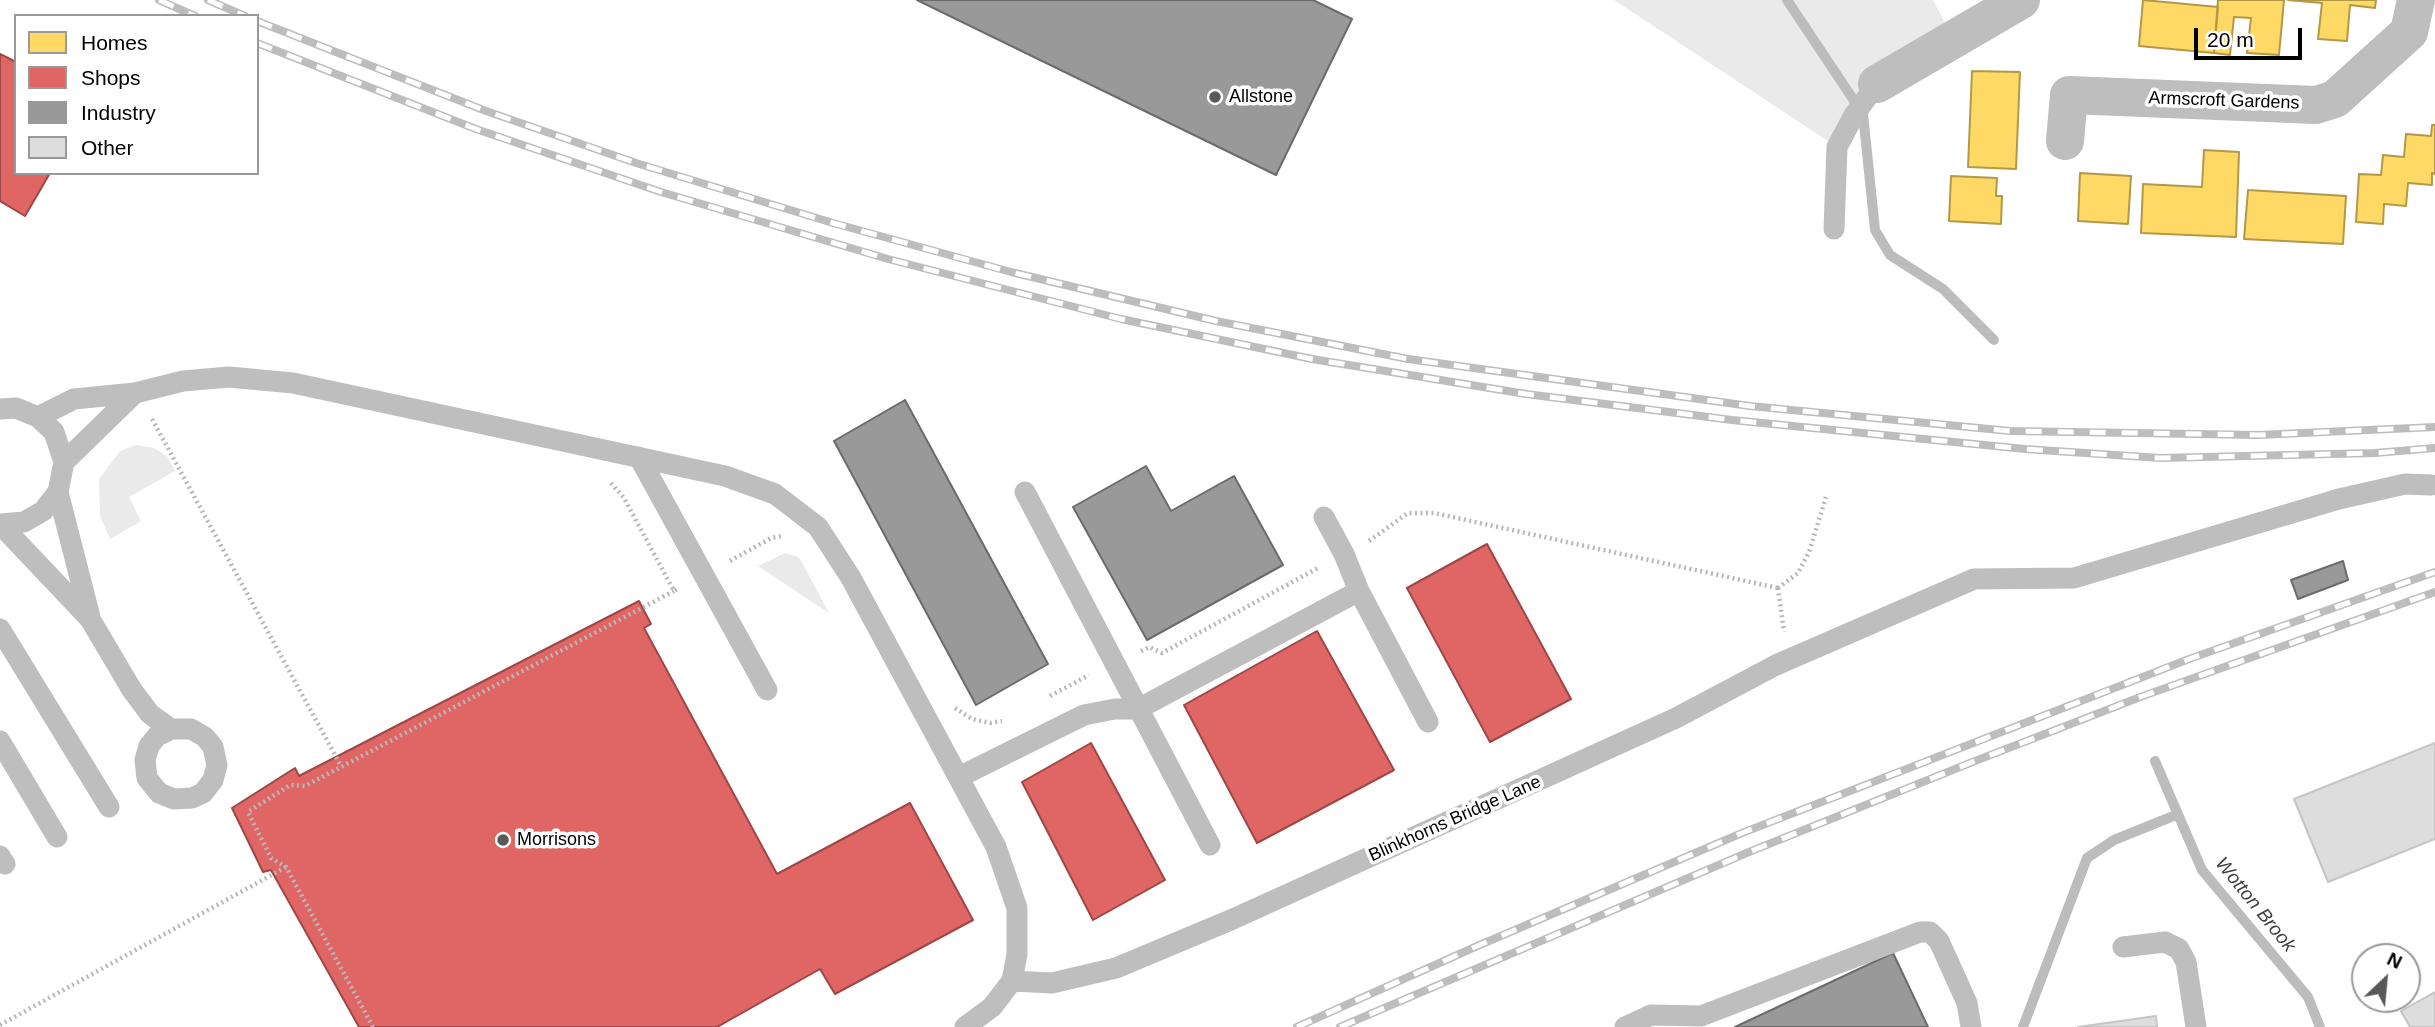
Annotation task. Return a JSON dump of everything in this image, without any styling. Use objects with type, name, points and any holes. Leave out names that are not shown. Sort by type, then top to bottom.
[{"type":"street","points":[[1877,85],[2021,0]]},
{"type":"street","name":"Armscroft Gardens","points":[[2065,141],[2069,95],[2316,105],[2335,99],[2409,32],[2416,0]]},
{"type":"lane","points":[[1834,229],[1837,147],[1854,115],[1877,85]]},
{"type":"lane","points":[[38,417],[74,399],[135,393],[183,381],[229,377],[293,383],[725,476],[775,494],[818,527],[850,578],[996,847],[1017,908],[1017,954],[1012,981],[992,1007],[965,1027]]},
{"type":"lane","points":[[64,462],[112,412],[135,393]]},
{"type":"lane","points":[[0,409],[16,408],[38,417],[54,432],[64,462],[58,492],[90,619]]},
{"type":"lane","points":[[639,457],[767,690]]},
{"type":"lane","name":"Blinkhorns Bridge Lane","points":[[1012,981],[1052,983],[1115,968],[1233,919],[1676,718],[1776,665],[1973,579],[2074,578],[2339,499],[2405,484],[2431,485]]},
{"type":"lane","points":[[0,524],[23,522],[43,511],[58,492]]},
{"type":"lane","points":[[1025,492],[1210,845]]},
{"type":"lane","points":[[1324,517],[1344,554],[1359,591],[1429,722]]},
{"type":"lane","points":[[0,524],[90,619],[132,690],[150,714],[171,729]]},
{"type":"lane","points":[[959,777],[1084,715],[1115,709],[1138,709],[1359,591]]},
{"type":"lane","points":[[0,629],[109,807]]},
{"type":"lane","points":[[0,741],[57,836]]},
{"type":"lane","points":[[1625,1027],[1651,1015],[1702,1016],[1920,932],[1930,932],[1939,941],[1966,1003],[1971,1027]]},
{"type":"lane","points":[[2123,947],[2165,942],[2179,949],[2186,962],[2196,1027]]},
{"type":"path","points":[[143,423],[161,416]]},
{"type":"path","points":[[152,419],[341,766]]},
{"type":"path","points":[[606,479],[624,498],[674,591]]},
{"type":"path","points":[[1038,703],[1150,647],[1161,653],[1368,541],[1408,513],[1434,513],[1778,588],[1798,573],[1809,552],[1826,496]]},
{"type":"path","points":[[373,1027],[286,867],[282,862],[271,858],[248,812],[290,785],[305,786],[771,538],[783,536],[791,541]]},
{"type":"path","points":[[1776,665],[1786,640],[1778,588]]},
{"type":"path","points":[[953,706],[972,719],[990,723],[1005,720]]},
{"type":"path","points":[[0,1025],[286,867]]},
{"type":"shaded area","points":[[1614,0],[1933,0],[1953,38],[1877,84],[1837,147]]},
{"type":"shaded area","points":[[136,445],[154,448],[167,456],[175,471],[129,497],[141,521],[110,539],[100,516],[99,479],[120,451]]},
{"type":"shaded area","points":[[785,553],[799,557],[829,613],[758,566]]},
{"type":"building: Homes","points":[[2143,0],[2218,7],[2214,53],[2139,46]]},
{"type":"building: Homes","points":[[2218,0],[2284,0],[2279,55],[2247,53],[2251,18],[2234,17],[2230,55],[2214,53]]},
{"type":"building: Homes","points":[[2288,0],[2376,0],[2375,8],[2350,5],[2347,41],[2318,39],[2322,3]]},
{"type":"building: Homes","points":[[1972,71],[2020,72],[2016,169],[1968,167]]},
{"type":"building: Homes","points":[[2432,125],[2435,125],[2435,174],[2432,173],[2432,185],[2408,183],[2406,206],[2384,204],[2383,224],[2356,222],[2359,174],[2381,175],[2383,155],[2404,157],[2406,134],[2431,136]]},
{"type":"building: Homes","points":[[2204,150],[2239,152],[2236,237],[2141,233],[2143,184],[2202,187]]},
{"type":"building: Homes","points":[[2080,173],[2131,176],[2128,224],[2078,221]]},
{"type":"building: Homes","points":[[1951,176],[1997,178],[1996,196],[2002,196],[2001,224],[1949,221]]},
{"type":"building: Homes","points":[[2248,190],[2346,196],[2343,244],[2244,239]]},
{"type":"building: Shops","points":[[0,54],[14,61],[14,175],[49,175],[25,216],[0,201]]},
{"type":"building: Shops","points":[[1487,544],[1571,699],[1490,742],[1407,588]]},
{"type":"building: Shops","name":"Morrisons","points":[[639,601],[651,624],[644,628],[777,874],[910,803],[973,920],[835,994],[820,969],[717,1027],[359,1027],[271,870],[263,872],[232,808],[295,768],[299,776]]},
{"type":"building: Shops","points":[[1317,631],[1394,770],[1257,843],[1184,705]]},
{"type":"building: Shops","points":[[1091,743],[1165,880],[1093,920],[1022,782]]},
{"type":"building: Industry","name":"Allstone","points":[[917,0],[1313,0],[1352,19],[1276,175]]},
{"type":"building: Industry","points":[[905,400],[1048,664],[976,705],[834,441]]},
{"type":"building: Industry","points":[[1146,466],[1171,511],[1234,476],[1283,565],[1147,640],[1073,507]]},
{"type":"building: Industry","points":[[2343,561],[2348,580],[2298,599],[2291,580]]},
{"type":"building: Industry","points":[[1893,953],[1928,1027],[1735,1027]]},
{"type":"building: Other","points":[[2435,743],[2435,839],[2328,882],[2294,799]]},
{"type":"building: Other","points":[[2435,992],[2435,1027],[2410,1027],[2402,1013],[2421,1013],[2421,1000]]},
{"type":"building: Other","points":[[2156,1016],[2157,1027],[2078,1027]]},
{"type":"waterway","name":"Wotton Brook","points":[[1787,0],[1863,114],[1875,230],[1890,255],[1943,289],[1994,340]]},
{"type":"waterway","name":"Wotton Brook","points":[[2155,761],[2202,870],[2308,997],[2320,1027]]},
{"type":"waterway","points":[[2023,1027],[2087,858],[2114,840],[2176,815]]},
{"type":"railway","points":[[159,0],[190,14]]},
{"type":"railway","points":[[208,0],[240,14]]},
{"type":"railway","points":[[259,22],[486,111],[636,163],[833,223],[1011,272],[1216,321],[1408,359],[1750,406],[2010,431],[2258,435],[2435,427]]},
{"type":"railway","points":[[259,44],[476,129],[661,192],[888,259],[1121,319],[1312,359],[1526,394],[1732,420],[2025,449],[2160,458],[2375,453],[2435,448]]},
{"type":"railway","points":[[1297,1027],[1475,947],[1742,833],[2189,659],[2435,572]]},
{"type":"railway","points":[[1340,1027],[1749,852],[1975,761],[2143,696],[2435,592]]},
{"type":"place","name":"Allstone","points":[[1215,97]]},
{"type":"place","name":"Morrisons","points":[[503,840]]}]
